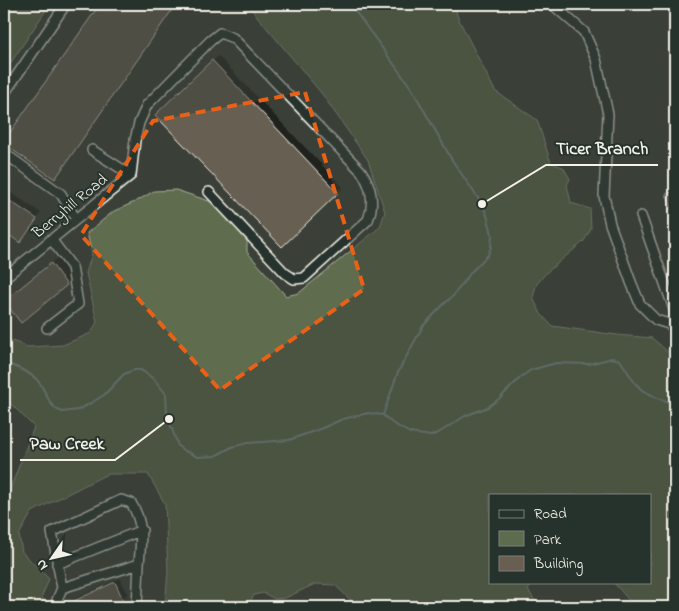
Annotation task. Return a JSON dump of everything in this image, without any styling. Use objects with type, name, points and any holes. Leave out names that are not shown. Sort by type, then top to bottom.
[{"type":"street","points":[[4,94],[66,4]]},
{"type":"street","points":[[552,4],[584,32],[596,59],[608,114],[604,196],[610,224],[631,282],[640,304],[656,320],[675,326]]},
{"type":"street","points":[[92,150],[131,175],[134,140],[147,105],[220,33],[233,38],[361,171],[366,178],[371,195],[372,210],[368,220],[304,278],[294,279],[285,273],[209,192]]},
{"type":"street","points":[[4,153],[61,194],[76,219]]},
{"type":"street","name":"Berryhill Road","points":[[4,278],[131,175]]},
{"type":"street","points":[[641,216],[675,312]]},
{"type":"street","points":[[47,328],[78,304],[72,267],[51,239]]},
{"type":"street","points":[[60,607],[57,600],[62,588],[52,532],[121,500],[131,502],[142,530],[138,607]]},
{"type":"street","points":[[57,564],[142,530]]},
{"type":"street","points":[[62,588],[139,564]]},
{"type":"highlighted area","points":[[305,92],[364,289],[220,390],[81,235],[153,121]]},
{"type":"green space","points":[[4,4],[50,4],[4,73]]},
{"type":"green space","points":[[247,4],[454,4],[458,18],[495,91],[537,120],[551,163],[563,167],[570,179],[567,185],[571,203],[590,209],[591,229],[584,241],[546,273],[536,285],[533,298],[541,314],[552,326],[652,338],[668,352],[675,351],[675,607],[635,607],[615,584],[652,584],[652,494],[489,494],[489,584],[532,584],[528,590],[539,607],[358,607],[335,585],[315,584],[285,598],[275,599],[263,593],[254,595],[247,607],[165,607],[168,571],[165,504],[148,474],[107,474],[32,512],[19,535],[22,552],[49,579],[42,596],[46,607],[4,607],[4,505],[34,427],[4,397],[4,338],[28,347],[63,345],[91,333],[97,322],[86,273],[92,254],[87,233],[114,211],[154,191],[176,190],[215,203],[247,238],[247,252],[286,296],[299,293],[380,227],[385,212],[368,160],[322,94]]},
{"type":"building","points":[[100,4],[176,4],[55,179],[4,144],[4,141]]},
{"type":"building","points":[[212,60],[338,193],[282,247],[155,115]]},
{"type":"building","points":[[675,191],[675,217],[666,194]]},
{"type":"building","points":[[4,197],[37,219],[20,243],[4,231]]},
{"type":"building","points":[[51,263],[67,285],[21,323],[4,301]]},
{"type":"building","points":[[115,582],[123,600],[108,607],[63,606]]},
{"type":"waterway","points":[[350,4],[412,89],[452,160],[482,204],[492,234],[488,255],[472,271],[453,296],[423,326],[398,372],[383,415]]},
{"type":"waterway","points":[[4,362],[35,378],[50,403],[62,412],[78,410],[104,395],[124,374],[134,370],[141,370],[154,379],[166,394],[167,415],[178,446],[198,457],[215,456],[232,447],[247,443],[289,440],[343,419],[368,413],[383,415],[392,423],[410,433],[431,436],[465,416],[488,407],[531,370],[556,363],[589,364],[612,358],[620,360],[635,383],[642,390],[657,398],[675,404]]},
{"type":"place","name":"Ticer Branch","points":[[482,204]]},
{"type":"place","name":"Paw Creek","points":[[169,419]]}]
